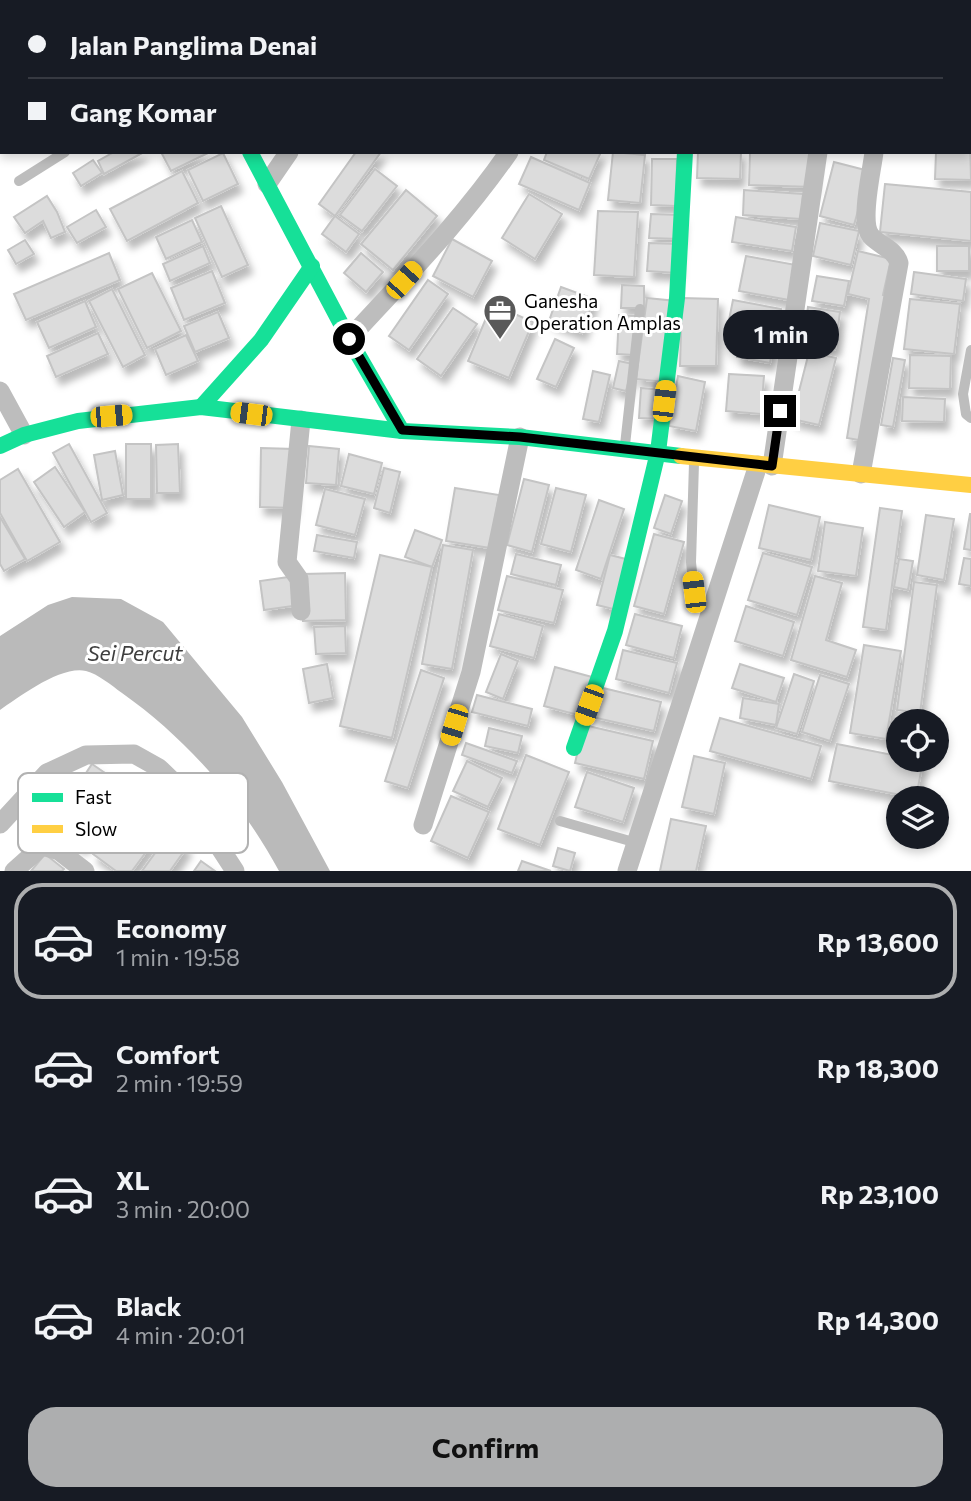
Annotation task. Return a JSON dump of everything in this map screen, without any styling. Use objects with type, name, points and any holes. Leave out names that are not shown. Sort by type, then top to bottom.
[{"type":"main road","points":[[251,154],[349,339],[402,430]]},
{"type":"main road","points":[[574,748],[615,631],[658,452],[677,298],[685,154]]},
{"type":"main road","points":[[201,407],[262,341],[312,266]]},
{"type":"main road","points":[[0,446],[53,426],[111,416],[201,407],[301,420],[402,430],[520,437],[765,466],[971,485]]},
{"type":"street","points":[[267,184],[288,154]]},
{"type":"street","points":[[349,339],[458,220],[482,192],[508,154]]},
{"type":"street","points":[[627,871],[765,466],[818,154]]},
{"type":"street","points":[[861,474],[899,263],[897,256],[870,235],[865,222],[874,154]]},
{"type":"street","points":[[0,391],[24,435]]},
{"type":"street","points":[[301,420],[287,562],[299,579],[302,611]]},
{"type":"street","points":[[423,825],[471,672],[520,437]]},
{"type":"street","points":[[47,773],[86,755],[134,754],[164,773]]},
{"type":"street","points":[[0,824],[18,804]]},
{"type":"street","points":[[14,871],[34,853]]},
{"type":"street","points":[[62,853],[85,871]]},
{"type":"street","points":[[223,853],[235,871]]},
{"type":"lane","points":[[19,181],[62,154]]},
{"type":"lane","points":[[625,449],[640,309]]},
{"type":"lane","points":[[971,350],[963,394],[966,414],[971,418]]},
{"type":"lane","points":[[694,457],[691,562],[694,592]]},
{"type":"lane","points":[[560,821],[637,844]]},
{"type":"water","name":"Sei Percut","points":[[72,597],[121,599],[163,622],[242,717],[282,782],[330,871],[279,871],[248,820],[248,773],[211,773],[169,730],[95,675],[76,670],[53,677],[0,710],[0,636],[48,605]]},
{"type":"building","points":[[110,154],[140,154],[104,174],[98,161]]},
{"type":"building","points":[[162,154],[206,154],[171,171]]},
{"type":"building","points":[[223,154],[238,184],[203,201],[188,170]]},
{"type":"building","points":[[355,154],[380,154],[335,216],[319,204]]},
{"type":"building","points":[[546,154],[600,154],[589,179],[544,160]]},
{"type":"building","points":[[613,154],[645,155],[640,203],[608,200]]},
{"type":"building","points":[[698,154],[741,154],[740,179],[697,178]]},
{"type":"building","points":[[750,154],[814,154],[813,187],[749,185]]},
{"type":"building","points":[[936,154],[970,154],[971,180],[935,179]]},
{"type":"building","points":[[531,157],[590,183],[579,210],[519,184]]},
{"type":"building","points":[[652,159],[677,159],[676,206],[651,205]]},
{"type":"building","points":[[93,160],[102,173],[81,186],[73,173]]},
{"type":"building","points":[[834,162],[869,171],[854,225],[820,216]]},
{"type":"building","points":[[375,169],[397,186],[362,231],[340,215]]},
{"type":"building","points":[[182,171],[198,203],[127,241],[110,209]]},
{"type":"building","points":[[885,184],[971,192],[971,241],[880,232]]},
{"type":"building","points":[[406,190],[437,216],[393,270],[361,244]]},
{"type":"building","points":[[744,190],[803,194],[801,219],[743,215]]},
{"type":"building","points":[[529,194],[562,214],[535,259],[502,238]]},
{"type":"building","points":[[47,196],[65,232],[51,238],[43,221],[25,233],[14,217]]},
{"type":"building","points":[[221,206],[248,265],[222,277],[195,218]]},
{"type":"building","points":[[96,210],[106,227],[77,243],[67,227]]},
{"type":"building","points":[[598,211],[638,212],[634,277],[594,275]]},
{"type":"building","points":[[651,214],[681,215],[680,239],[649,238]]},
{"type":"building","points":[[335,216],[359,234],[346,252],[322,234]]},
{"type":"building","points":[[736,217],[796,227],[792,251],[732,242]]},
{"type":"building","points":[[192,220],[202,242],[166,259],[156,237]]},
{"type":"building","points":[[820,223],[859,231],[851,265],[813,256]]},
{"type":"building","points":[[452,239],[492,261],[473,297],[433,276]]},
{"type":"building","points":[[25,240],[34,254],[16,264],[8,250]]},
{"type":"building","points":[[649,243],[678,244],[677,273],[647,271]]},
{"type":"building","points":[[203,246],[210,263],[170,281],[163,264]]},
{"type":"building","points":[[937,246],[969,246],[969,271],[937,271]]},
{"type":"building","points":[[858,251],[891,259],[883,295],[888,296],[865,441],[847,438],[869,299],[848,294]]},
{"type":"building","points":[[109,253],[120,280],[26,320],[14,294]]},
{"type":"building","points":[[361,253],[383,272],[366,292],[344,273]]},
{"type":"building","points":[[746,256],[796,265],[789,300],[739,291]]},
{"type":"building","points":[[212,271],[225,303],[184,320],[171,288]]},
{"type":"building","points":[[914,272],[966,279],[963,301],[911,294]]},
{"type":"building","points":[[152,273],[181,331],[147,348],[118,289]]},
{"type":"building","points":[[817,276],[849,281],[844,306],[812,301]]},
{"type":"building","points":[[428,280],[448,294],[409,350],[389,336]]},
{"type":"building","points":[[622,285],[644,286],[644,308],[621,308]]},
{"type":"building","points":[[561,287],[594,299],[582,333],[549,321]]},
{"type":"building","points":[[112,289],[145,355],[123,367],[89,301]]},
{"type":"building","points":[[647,298],[676,301],[665,382],[636,379]]},
{"type":"building","points":[[682,298],[718,299],[716,366],[680,366]]},
{"type":"building","points":[[910,299],[960,304],[954,354],[904,349]]},
{"type":"building","points":[[733,300],[781,309],[776,334],[728,325]]},
{"type":"building","points":[[85,301],[96,327],[49,348],[37,322]]},
{"type":"building","name":"Ganesha Operation Amplas","points":[[492,304],[533,322],[509,378],[468,361]]},
{"type":"building","points":[[808,307],[840,312],[835,349],[803,344]]},
{"type":"building","points":[[453,308],[477,324],[441,376],[417,359]]},
{"type":"building","points":[[218,312],[229,338],[195,352],[184,326]]},
{"type":"building","points":[[619,315],[638,316],[635,355],[617,354]]},
{"type":"building","points":[[98,333],[108,354],[56,377],[47,356]]},
{"type":"building","points":[[186,335],[198,361],[166,375],[155,349]]},
{"type":"building","points":[[741,336],[774,342],[770,363],[737,357]]},
{"type":"building","points":[[555,339],[574,348],[556,387],[537,379]]},
{"type":"building","points":[[809,352],[836,358],[819,425],[792,419]]},
{"type":"building","points":[[910,355],[951,356],[950,389],[909,388]]},
{"type":"building","points":[[893,358],[905,360],[893,427],[881,425]]},
{"type":"building","points":[[619,361],[633,364],[626,391],[613,388]]},
{"type":"building","points":[[593,371],[610,375],[599,422],[583,419]]},
{"type":"building","points":[[729,374],[764,376],[761,414],[726,411]]},
{"type":"building","points":[[678,376],[705,382],[696,431],[669,426]]},
{"type":"building","points":[[641,388],[664,390],[661,419],[639,418]]},
{"type":"building","points":[[903,397],[945,399],[944,422],[902,421]]},
{"type":"building","points":[[69,444],[107,513],[91,522],[53,453]]},
{"type":"building","points":[[126,444],[151,444],[151,499],[126,499]]},
{"type":"building","points":[[178,444],[180,493],[157,493],[156,445]]},
{"type":"building","points":[[309,446],[339,449],[336,485],[306,483]]},
{"type":"building","points":[[261,448],[294,449],[292,508],[260,507]]},
{"type":"building","points":[[115,451],[123,495],[102,500],[94,455]]},
{"type":"building","points":[[349,454],[382,463],[374,494],[341,486]]},
{"type":"building","points":[[55,467],[85,512],[64,527],[34,482]]},
{"type":"building","points":[[384,468],[400,472],[390,513],[374,508]]},
{"type":"building","points":[[18,469],[60,542],[27,561],[0,513],[0,480]]},
{"type":"building","points":[[524,479],[549,485],[532,552],[507,545]]},
{"type":"building","points":[[455,488],[499,495],[490,548],[446,541]]},
{"type":"building","points":[[556,488],[586,495],[571,552],[541,544]]},
{"type":"building","points":[[325,489],[365,499],[355,535],[316,525]]},
{"type":"building","points":[[665,495],[682,501],[671,534],[654,528]]},
{"type":"building","points":[[599,500],[624,509],[601,579],[576,570]]},
{"type":"building","points":[[769,505],[820,517],[811,560],[759,548]]},
{"type":"building","points":[[880,508],[902,511],[886,630],[863,627]]},
{"type":"building","points":[[971,514],[971,550],[964,549]]},
{"type":"building","points":[[926,515],[954,519],[944,580],[917,575]]},
{"type":"building","points":[[0,517],[25,559],[4,571],[0,564]]},
{"type":"building","points":[[825,522],[863,528],[856,576],[818,571]]},
{"type":"building","points":[[415,530],[442,540],[432,567],[405,557]]},
{"type":"building","points":[[654,534],[684,542],[664,614],[634,606]]},
{"type":"building","points":[[317,535],[357,542],[354,558],[314,551]]},
{"type":"building","points":[[443,545],[473,550],[452,669],[422,664]]},
{"type":"building","points":[[763,553],[812,567],[797,615],[748,600]]},
{"type":"building","points":[[516,554],[561,565],[556,585],[511,574]]},
{"type":"building","points":[[380,555],[432,567],[392,738],[340,726]]},
{"type":"building","points":[[610,555],[630,560],[617,610],[597,605]]},
{"type":"building","points":[[964,558],[971,559],[971,586],[959,584]]},
{"type":"building","points":[[899,559],[913,561],[908,590],[894,587]]},
{"type":"building","points":[[345,573],[346,620],[303,621],[303,574]]},
{"type":"building","points":[[296,576],[300,605],[264,610],[260,581]]},
{"type":"building","points":[[507,576],[563,590],[554,623],[498,610]]},
{"type":"building","points":[[815,576],[842,583],[826,640],[856,650],[847,677],[791,660]]},
{"type":"building","points":[[914,582],[937,585],[921,709],[897,709]]},
{"type":"building","points":[[746,606],[794,622],[783,656],[735,641]]},
{"type":"building","points":[[499,614],[543,626],[534,658],[490,646]]},
{"type":"building","points":[[635,614],[682,626],[674,658],[626,645]]},
{"type":"building","points":[[345,626],[346,653],[316,654],[314,627]]},
{"type":"building","points":[[864,645],[901,651],[891,709],[886,709],[886,739],[850,733]]},
{"type":"building","points":[[623,650],[677,663],[669,693],[616,679]]},
{"type":"building","points":[[501,654],[518,661],[503,699],[486,692]]},
{"type":"building","points":[[327,664],[333,698],[309,703],[303,669]]},
{"type":"building","points":[[740,664],[784,678],[776,702],[732,688]]},
{"type":"building","points":[[555,667],[592,677],[582,716],[544,706]]},
{"type":"building","points":[[421,670],[444,678],[408,788],[385,781]]},
{"type":"building","points":[[794,674],[814,681],[797,734],[776,728]]},
{"type":"building","points":[[820,675],[849,684],[830,741],[802,732]]},
{"type":"building","points":[[599,687],[661,702],[654,731],[592,717]]},
{"type":"building","points":[[477,695],[532,709],[528,726],[472,712]]},
{"type":"building","points":[[743,698],[779,704],[776,725],[740,718]]},
{"type":"building","points":[[720,718],[821,746],[811,779],[710,751]]},
{"type":"building","points":[[584,725],[653,741],[644,779],[575,763]]},
{"type":"building","points":[[489,728],[522,736],[518,753],[485,746]]},
{"type":"building","points":[[466,743],[517,761],[512,773],[462,755]]},
{"type":"building","points":[[837,744],[886,754],[886,772],[921,772],[918,786],[886,786],[886,792],[829,781]]},
{"type":"building","points":[[526,755],[569,772],[540,845],[498,829]]},
{"type":"building","points":[[694,756],[725,763],[714,814],[682,807]]},
{"type":"building","points":[[467,761],[502,778],[488,807],[453,791]]},
{"type":"building","points":[[92,764],[105,773],[86,773]]},
{"type":"building","points":[[587,772],[634,788],[623,822],[575,807]]},
{"type":"building","points":[[451,796],[489,812],[468,858],[431,841]]},
{"type":"building","points":[[671,819],[706,826],[696,871],[660,871]]},
{"type":"building","points":[[558,848],[575,853],[570,871],[553,866]]},
{"type":"building","points":[[145,853],[132,871],[116,871],[93,854]]},
{"type":"building","points":[[155,853],[183,853],[170,871],[142,871]]},
{"type":"building","points":[[45,854],[64,869],[31,871]]},
{"type":"building","points":[[201,861],[215,871],[194,871]]},
{"type":"building","points":[[522,861],[551,871],[518,871]]},
{"type":"traffic: fast","points":[[251,154],[349,339],[402,431],[520,437],[681,456]]},
{"type":"traffic: fast","points":[[574,748],[615,631],[658,452],[677,298],[685,154]]},
{"type":"traffic: fast","points":[[201,407],[261,340],[312,266]]},
{"type":"traffic: fast","points":[[0,446],[24,435],[78,421],[201,407],[402,431]]},
{"type":"traffic: slow","points":[[681,456],[971,485]]},
{"type":"place","name":"Ganesha Operation Amplas","points":[[500,341]]},
{"type":"route","points":[[349,339],[402,430],[520,437],[772,466],[780,411]]}]
